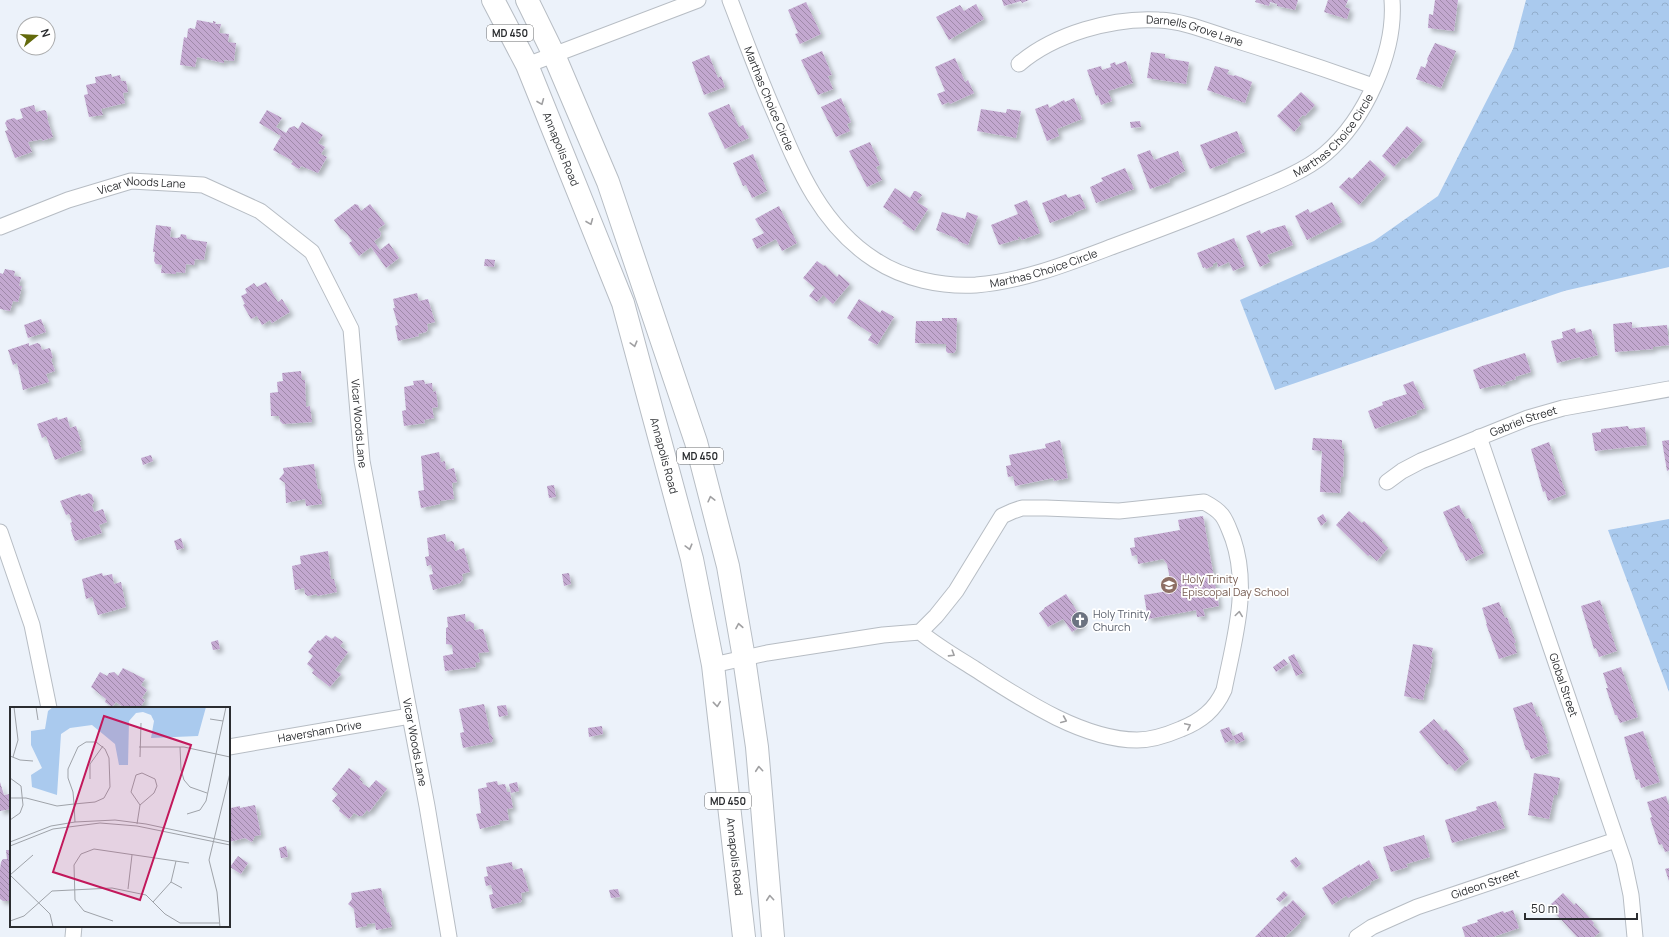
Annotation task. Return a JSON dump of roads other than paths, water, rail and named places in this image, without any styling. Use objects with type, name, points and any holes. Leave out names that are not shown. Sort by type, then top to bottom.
[{"type":"main road","name":"Annapolis Road","points":[[493,0],[527,66],[623,303],[692,559],[713,665],[744,937]]},
{"type":"main road","name":"MD 450","points":[[527,0],[554,55],[608,182],[696,442],[728,566],[744,658],[757,747],[773,937]]},
{"type":"street","points":[[527,66],[698,0]]},
{"type":"street","name":"Marthas Choice Circle","points":[[730,0],[758,74],[785,138],[805,182],[828,216],[841,232],[875,260],[909,277],[952,285],[975,285],[1003,282],[1047,271],[1191,217],[1282,179],[1324,155],[1350,128],[1373,86],[1385,54],[1392,25],[1392,0]]},
{"type":"street","name":"Darnells Grove Lane","points":[[1019,64],[1044,46],[1070,35],[1120,22],[1160,20],[1212,32],[1373,86]]},
{"type":"street","name":"Vicar Woods Lane","points":[[0,227],[68,200],[131,181],[203,185],[260,211],[312,252],[351,329],[362,461],[427,806],[449,937]]},
{"type":"street","name":"Gabriel Street","points":[[1387,482],[1421,460],[1528,418],[1563,408],[1669,389]]},
{"type":"street","name":"Global Street","points":[[1479,437],[1628,878],[1634,937]]},
{"type":"street","points":[[713,665],[767,653],[883,635],[920,632],[936,616],[956,591],[1002,516],[1022,508],[1119,511],[1204,502],[1215,508],[1223,515],[1236,548],[1241,573],[1240,612],[1224,690],[1215,707],[1200,720],[1163,736],[1137,740],[1122,738],[1103,734],[1047,713],[1009,691],[934,643],[920,632]]},
{"type":"street","points":[[0,532],[32,624],[49,707]]},
{"type":"street","name":"Haversham Drive","points":[[230,747],[410,716]]},
{"type":"street","name":"Gideon Street","points":[[1357,937],[1372,927],[1417,907],[1616,840]]},
{"type":"street","points":[[73,937],[74,927]]},
{"type":"place","name":"Holy Trinity Episcopal Day School","points":[[1169,585]]},
{"type":"place","name":"Holy Trinity Church","points":[[1080,620]]}]
